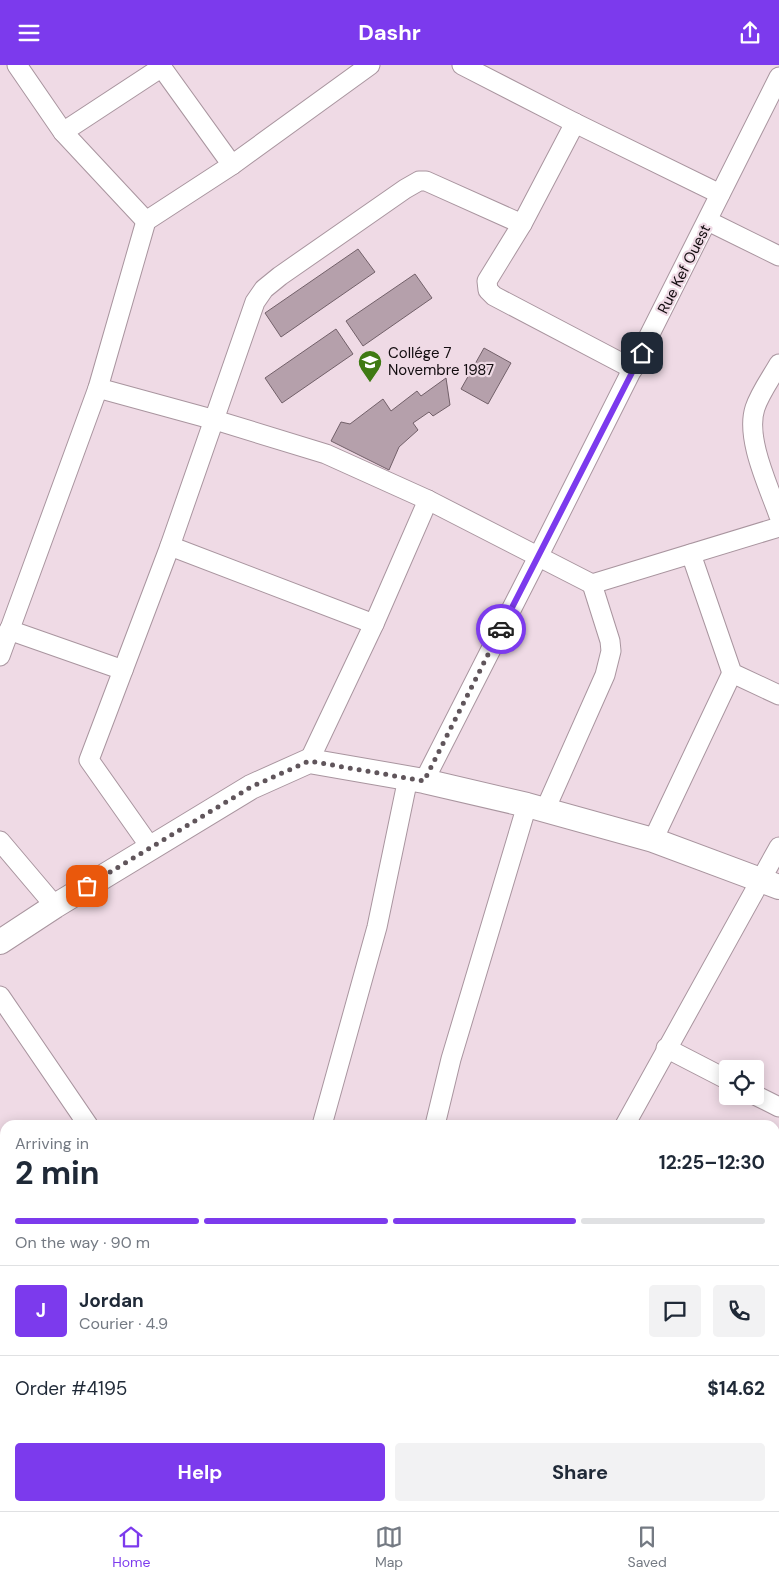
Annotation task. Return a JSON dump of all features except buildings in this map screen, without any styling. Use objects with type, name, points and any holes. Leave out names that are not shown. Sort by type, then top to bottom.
[{"type":"street","points":[[17,65],[63,132],[146,221]]},
{"type":"street","points":[[0,656],[98,388],[146,221],[232,165],[370,65]]},
{"type":"street","points":[[462,65],[574,123],[720,194]]},
{"type":"street","points":[[63,132],[161,66],[232,165]]},
{"type":"street","name":"Rue Kef Ouest","points":[[323,1120],[416,779],[540,555],[777,84]]},
{"type":"street","points":[[574,123],[522,224],[488,281],[488,290],[494,297],[633,369]]},
{"type":"street","points":[[151,847],[90,760],[170,546],[255,303],[264,289],[419,181],[426,181],[522,224]]},
{"type":"street","points":[[708,221],[779,256]]},
{"type":"street","points":[[779,364],[755,407],[751,425],[754,443],[779,516]]},
{"type":"street","points":[[98,388],[214,420],[326,454],[428,500],[540,555],[592,583],[610,641],[611,651],[605,675],[536,807],[450,1059],[436,1120]]},
{"type":"street","points":[[309,761],[374,623],[428,500]]},
{"type":"street","points":[[592,583],[779,527]]},
{"type":"street","points":[[170,546],[374,623]]},
{"type":"street","points":[[653,840],[732,673],[691,554]]},
{"type":"street","points":[[9,631],[123,670]]},
{"type":"street","points":[[732,673],[779,695]]},
{"type":"street","points":[[0,941],[251,787],[309,761],[416,779],[536,807],[653,840],[770,883]]},
{"type":"street","points":[[0,841],[55,906]]},
{"type":"street","points":[[629,1120],[666,1048],[770,883],[779,847]]},
{"type":"street","points":[[0,996],[85,1120]]},
{"type":"street","points":[[666,1048],[719,1075]]},
{"type":"street","points":[[764,1100],[779,1107]]},
{"type":"way so far","points":[[87,886],[251,787],[280,772],[309,761],[424,781],[501,629]]},
{"type":"place","name":"Collége 7 Novembre 1987","points":[[370,383]]},
{"type":"route","points":[[501,629],[642,353]]}]
